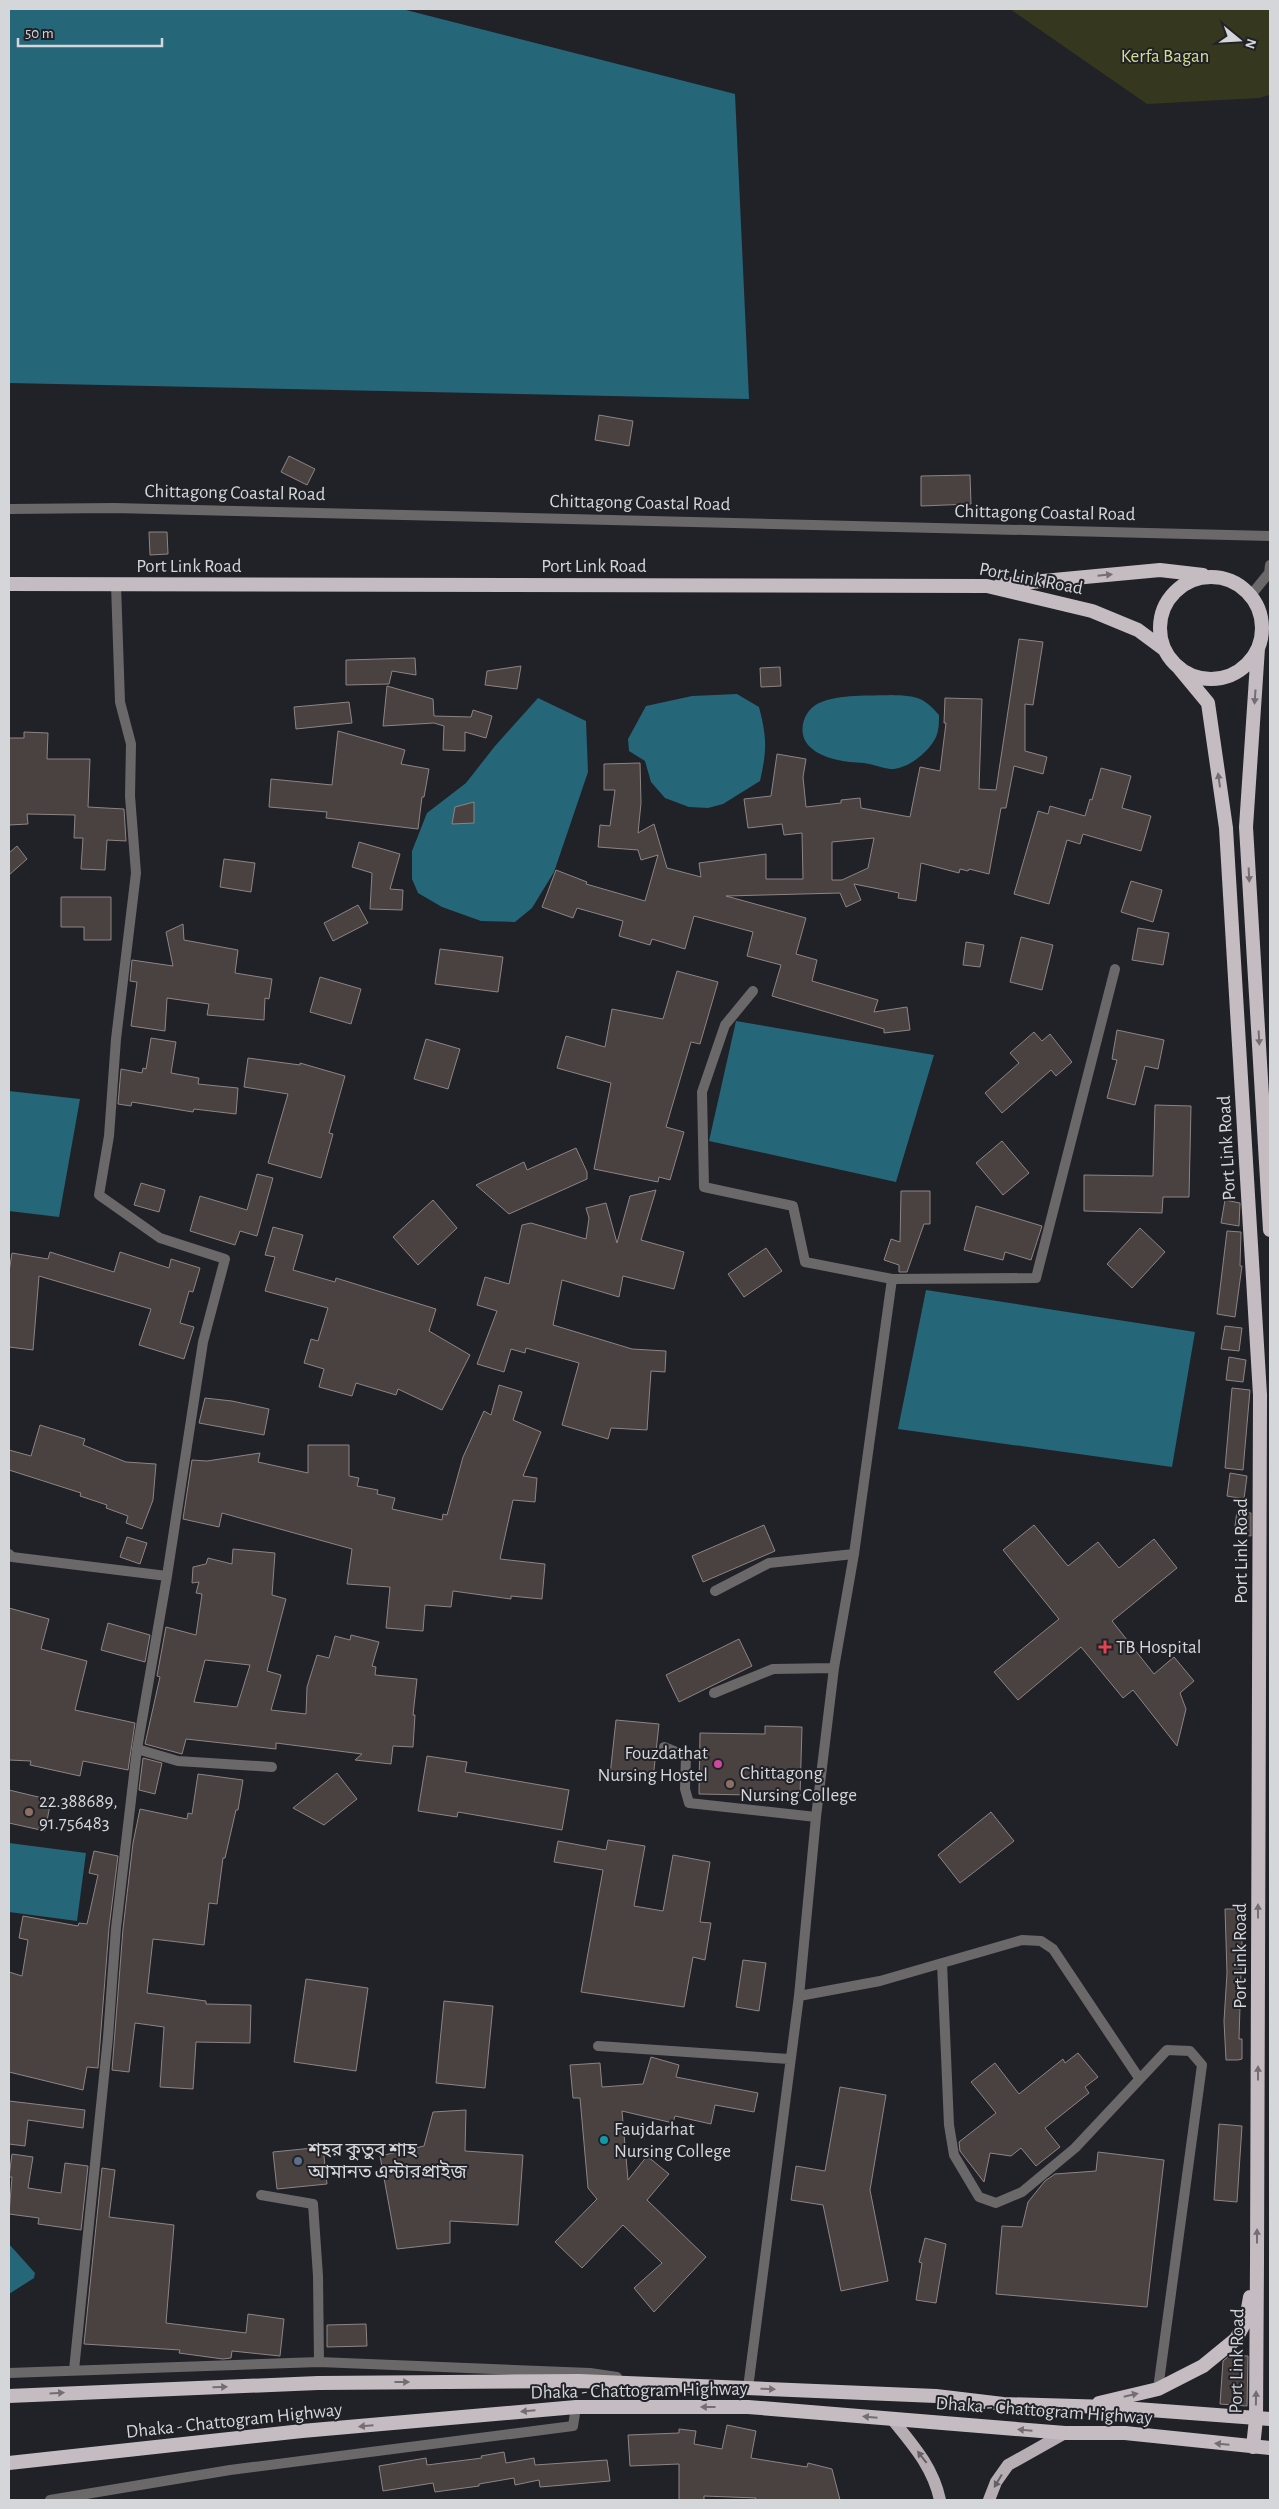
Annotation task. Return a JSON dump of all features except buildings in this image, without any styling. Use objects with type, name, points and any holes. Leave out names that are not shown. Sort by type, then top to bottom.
[{"type":"highway","points":[[987,586],[1160,570],[1219,576],[1231,580],[1251,595],[1258,607],[1262,621],[1262,635],[1258,648],[1250,662],[1238,672],[1223,678],[1200,678],[1179,668],[1165,650],[1160,635],[1160,619],[1165,604],[1175,591],[1188,582],[1203,577],[1219,576]]},
{"type":"highway","name":"Port Link Road","points":[[9,584],[987,586],[1092,610],[1138,630],[1165,650]]},
{"type":"highway","name":"Port Link Road","points":[[1258,648],[1246,827],[1270,1230]]},
{"type":"highway","name":"Port Link Road","points":[[1179,668],[1208,703],[1226,828],[1260,1395],[1256,2419],[1253,2447]]},
{"type":"highway","points":[[1084,2406],[1158,2388],[1203,2366],[1236,2339],[1246,2320],[1257,2261]]},
{"type":"highway","name":"Dhaka - Chattogram Highway","points":[[9,2396],[318,2383],[579,2381],[936,2396],[1003,2404],[1084,2406],[1270,2419]]},
{"type":"highway","name":"Dhaka - Chattogram Highway","points":[[9,2463],[302,2431],[576,2407],[748,2407],[1065,2433],[1125,2433],[1270,2448]]},
{"type":"main road","points":[[892,2419],[926,2462],[933,2476],[940,2500]]},
{"type":"main road","points":[[989,2500],[996,2482],[1008,2465],[1065,2433]]},
{"type":"street","name":"Chittagong Coastal Road","points":[[9,509],[114,508],[1270,536]]},
{"type":"street","points":[[1251,595],[1268,573],[1270,566]]},
{"type":"street","points":[[74,2370],[107,2046],[116,1928],[137,1749],[168,1576],[203,1342],[225,1259],[160,1238],[99,1195],[109,1136],[116,1040],[136,872],[130,796],[131,744],[120,702],[116,584]]},
{"type":"street","points":[[753,992],[725,1025],[702,1092],[704,1188],[793,1206],[805,1262],[892,1278],[1036,1278],[1115,969]]},
{"type":"street","points":[[748,2388],[789,2059],[799,1996],[816,1817],[834,1668],[854,1554],[892,1278]]},
{"type":"street","points":[[9,1554],[12,1557],[168,1576]]},
{"type":"street","points":[[715,1591],[769,1563],[854,1554]]},
{"type":"street","points":[[714,1693],[773,1669],[834,1668]]},
{"type":"street","points":[[664,1747],[686,1756],[685,1789],[689,1803],[816,1817]]},
{"type":"street","points":[[137,1749],[178,1761],[272,1767]]},
{"type":"street","points":[[799,1996],[880,1981],[1022,1940],[1041,1941],[1053,1949],[1139,2078]]},
{"type":"street","points":[[942,1963],[949,2126],[954,2155],[979,2197],[996,2203],[1022,2192],[1075,2148],[1167,2050],[1190,2051],[1202,2065],[1158,2388]]},
{"type":"street","points":[[598,2046],[789,2059]]},
{"type":"street","points":[[261,2195],[313,2204],[318,2276],[319,2362]]},
{"type":"street","points":[[9,2373],[319,2362],[590,2373],[662,2383]]},
{"type":"street","points":[[50,2500],[230,2470],[573,2426],[576,2407]]},
{"type":"green space","name":"Kerfa Bagan","points":[[1010,9],[1270,9],[1270,95],[1259,98],[1147,104]]},
{"type":"water","points":[[9,9],[402,9],[735,94],[749,399],[9,383]]},
{"type":"water","points":[[737,694],[759,707],[764,727],[765,744],[760,781],[723,804],[708,808],[689,807],[665,798],[651,782],[645,761],[629,751],[628,739],[646,706],[692,696]]},
{"type":"water","points":[[891,695],[918,698],[928,704],[939,715],[938,732],[933,743],[917,759],[903,767],[890,769],[836,760],[822,755],[806,742],[803,736],[803,723],[813,706],[836,698]]},
{"type":"water","points":[[538,698],[586,721],[588,772],[554,872],[532,908],[515,922],[481,921],[442,907],[418,893],[412,879],[412,851],[427,813],[466,783],[495,746]]},
{"type":"water","points":[[736,1021],[934,1055],[896,1182],[709,1141]]},
{"type":"water","points":[[9,1091],[80,1099],[59,1217],[9,1211]]},
{"type":"water","points":[[926,1290],[1195,1332],[1172,1467],[898,1429]]},
{"type":"water","points":[[9,1843],[86,1853],[77,1921],[9,1912]]},
{"type":"water","points":[[9,2244],[35,2273],[34,2278],[9,2294]]},
{"type":"place","name":"TB Hospital","points":[[1105,1647]]},
{"type":"place","name":"Fouzdathat Nursing Hostel","points":[[718,1764]]},
{"type":"place","name":"Chittagong Nursing College","points":[[730,1784]]},
{"type":"place","name":"22.388689, 91.756483","points":[[29,1812]]},
{"type":"place","name":"Faujdarhat Nursing College","points":[[604,2140]]},
{"type":"place","name":"শহর কুতুব শাহ আমানত এন্টারপ্রাইজ","points":[[298,2161]]}]
